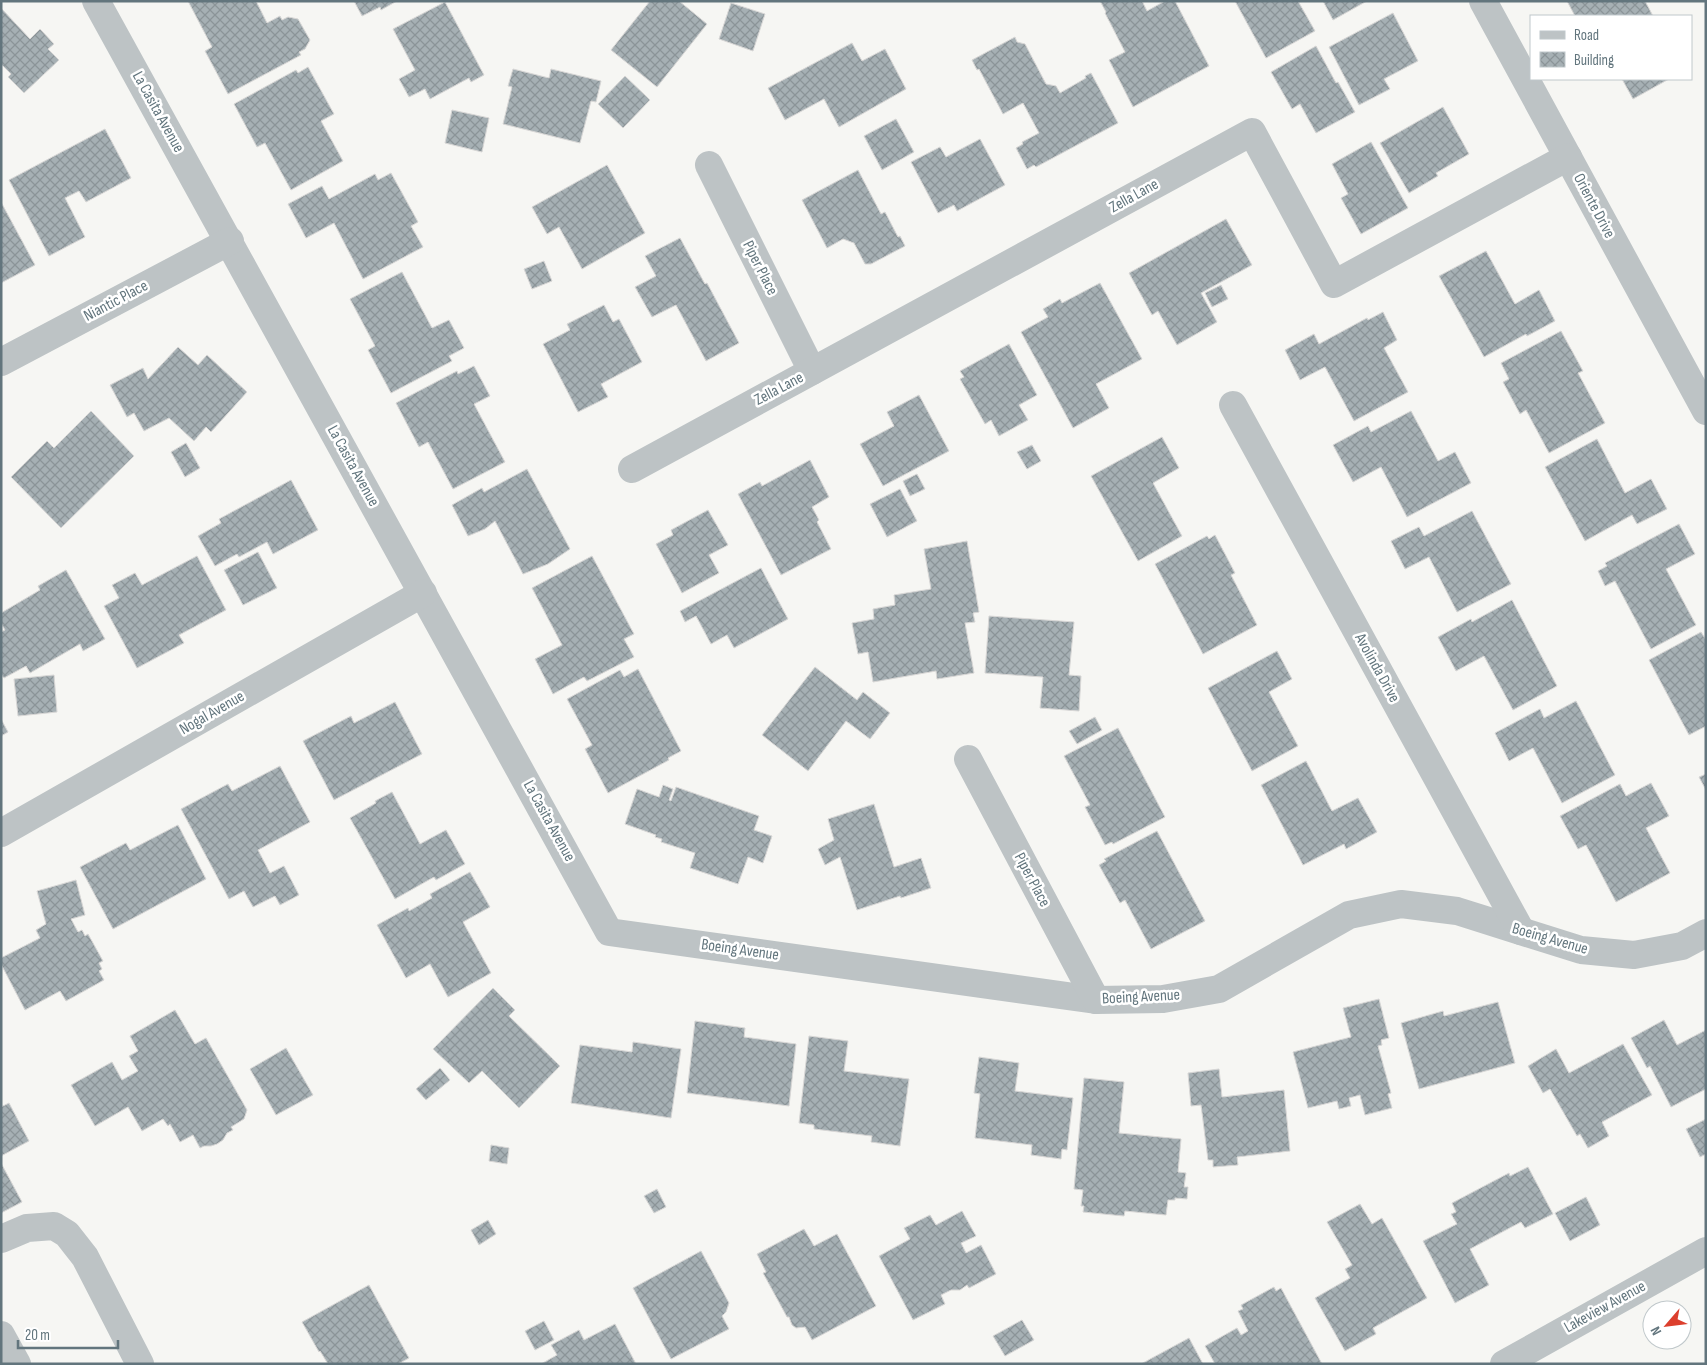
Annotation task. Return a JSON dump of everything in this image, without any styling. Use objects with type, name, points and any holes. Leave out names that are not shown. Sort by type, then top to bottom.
[{"type":"street","name":"La Casita Avenue","points":[[96,1],[230,241],[609,932]]},
{"type":"street","name":"Oriente Drive","points":[[1483,1],[1706,411]]},
{"type":"street","name":"Zella Lane","points":[[632,469],[1252,132],[1334,284],[1568,157]]},
{"type":"street","name":"Piper Place","points":[[708,165],[812,371]]},
{"type":"street","name":"Niantic Place","points":[[1,362],[230,241]]},
{"type":"street","name":"Avolinda Drive","points":[[1233,405],[1521,931]]},
{"type":"street","name":"Nogal Avenue","points":[[1,833],[423,594]]},
{"type":"street","name":"Piper Place","points":[[968,759],[1096,1000]]},
{"type":"street","name":"Boeing Avenue","points":[[609,932],[1096,1000],[1163,999],[1219,989],[1349,915],[1401,904],[1457,911],[1581,950],[1634,955],[1682,946],[1706,933]]},
{"type":"street","points":[[1,1239],[27,1228],[54,1226],[67,1234],[85,1256],[140,1364]]},
{"type":"street","name":"Lakeview Avenue","points":[[1504,1364],[1706,1251]]},
{"type":"street","points":[[1,1335],[16,1364]]},
{"type":"building","points":[[188,1],[256,1],[267,23],[280,16],[282,20],[288,17],[298,19],[310,40],[305,49],[299,52],[301,55],[228,94],[205,51],[212,47]]},
{"type":"building","points":[[354,1],[397,1],[381,10],[380,7],[362,16]]},
{"type":"building","points":[[650,1],[679,1],[707,24],[657,87],[611,50]]},
{"type":"building","points":[[1100,1],[1142,1],[1147,11],[1165,1],[1175,1],[1209,66],[1133,107],[1109,60],[1125,52]]},
{"type":"building","points":[[1235,1],[1298,1],[1315,31],[1266,58]]},
{"type":"building","points":[[1323,1],[1367,1],[1333,20]]},
{"type":"building","points":[[1567,1],[1645,1],[1652,15],[1574,15]]},
{"type":"building","points":[[445,2],[484,75],[471,82],[469,78],[430,99],[425,89],[409,97],[399,79],[415,70],[393,29]]},
{"type":"building","points":[[731,3],[765,14],[753,51],[719,39]]},
{"type":"building","points":[[1,8],[30,39],[40,29],[54,44],[48,49],[59,60],[24,93],[8,77],[11,74],[1,64]]},
{"type":"building","points":[[1393,13],[1418,61],[1384,79],[1390,89],[1359,105],[1329,47]]},
{"type":"building","points":[[1015,37],[1017,42],[1025,44],[1046,84],[1056,86],[1060,93],[1091,73],[1118,123],[1036,167],[1034,165],[1027,169],[1016,148],[1023,144],[1022,142],[1039,133],[1023,103],[1003,114],[979,69],[977,70],[972,60]]},
{"type":"building","points":[[852,43],[862,61],[885,49],[906,89],[839,127],[824,99],[785,120],[768,88]]},
{"type":"building","points":[[1316,46],[1336,83],[1338,82],[1355,112],[1316,133],[1300,104],[1292,109],[1271,72]]},
{"type":"building","points":[[308,67],[334,114],[321,121],[343,161],[291,190],[265,143],[257,147],[234,104],[296,70],[298,73]]},
{"type":"building","points":[[513,69],[549,78],[551,69],[601,81],[596,102],[591,101],[580,143],[503,124],[512,87],[508,86]]},
{"type":"building","points":[[625,76],[650,100],[623,128],[598,104]]},
{"type":"building","points":[[1623,80],[1667,80],[1633,99]]},
{"type":"building","points":[[1443,107],[1469,154],[1436,173],[1438,176],[1409,193],[1380,143]]},
{"type":"building","points":[[452,110],[489,118],[482,152],[445,143]]},
{"type":"building","points":[[896,119],[914,152],[882,170],[864,136]]},
{"type":"building","points":[[105,129],[131,178],[86,202],[79,191],[65,198],[85,237],[49,256],[9,180]]},
{"type":"building","points":[[980,139],[1005,185],[957,211],[954,205],[938,213],[911,162],[940,147],[946,157]]},
{"type":"building","points":[[1371,142],[1408,208],[1361,234],[1341,198],[1348,194],[1332,164]]},
{"type":"building","points":[[607,165],[645,233],[582,269],[559,227],[547,234],[532,207]]},
{"type":"building","points":[[858,170],[881,214],[885,212],[905,246],[871,264],[865,264],[854,243],[843,239],[827,248],[802,200]]},
{"type":"building","points":[[391,173],[418,222],[411,226],[423,247],[363,279],[334,223],[306,238],[288,204],[322,186],[329,199],[375,174],[378,180]]},
{"type":"building","points":[[1,202],[35,265],[1,283]]},
{"type":"building","points":[[1226,219],[1252,265],[1201,293],[1217,322],[1177,345],[1158,311],[1152,315],[1129,273]]},
{"type":"building","points":[[680,238],[739,343],[706,361],[676,305],[652,317],[635,287],[656,276],[645,256]]},
{"type":"building","points":[[1486,251],[1515,304],[1539,290],[1555,321],[1527,336],[1526,334],[1484,357],[1439,276]]},
{"type":"building","points":[[544,261],[552,281],[532,289],[524,269]]},
{"type":"building","points":[[402,272],[432,328],[449,320],[464,348],[449,356],[452,361],[391,393],[368,350],[375,346],[350,299]]},
{"type":"building","points":[[1100,283],[1142,359],[1096,384],[1109,408],[1073,428],[1021,332],[1048,317],[1043,309],[1060,299],[1062,303]]},
{"type":"building","points":[[1221,285],[1228,299],[1212,307],[1205,293]]},
{"type":"building","points":[[604,305],[613,322],[619,319],[642,362],[601,384],[608,397],[578,412],[543,344],[570,330],[567,324]]},
{"type":"building","points":[[1383,312],[1397,340],[1384,348],[1408,392],[1354,421],[1325,367],[1300,380],[1285,350],[1314,334],[1319,344],[1367,318],[1368,320]]},
{"type":"building","points":[[1561,331],[1583,371],[1578,373],[1605,423],[1549,453],[1526,410],[1520,414],[1503,382],[1509,379],[1501,363]]},
{"type":"building","points":[[1009,344],[1037,395],[1019,405],[1028,420],[999,436],[991,420],[985,424],[960,379],[964,377],[960,371]]},
{"type":"building","points":[[178,347],[198,365],[207,355],[247,392],[211,432],[206,427],[194,441],[169,418],[144,431],[134,413],[127,417],[110,385],[143,368],[148,379]]},
{"type":"building","points":[[474,366],[490,396],[474,404],[505,462],[453,489],[428,442],[419,447],[396,403],[457,371],[458,374]]},
{"type":"building","points":[[919,395],[949,451],[883,486],[860,444],[894,426],[887,412]]},
{"type":"building","points":[[91,411],[134,456],[61,528],[11,477],[47,441],[54,448]]},
{"type":"building","points":[[1411,411],[1438,461],[1455,452],[1471,483],[1407,517],[1381,467],[1353,482],[1333,445],[1368,426],[1371,432]]},
{"type":"building","points":[[1162,437],[1179,468],[1153,483],[1182,536],[1138,561],[1091,476]]},
{"type":"building","points":[[1597,439],[1625,493],[1651,479],[1667,509],[1637,524],[1632,515],[1585,541],[1545,467]]},
{"type":"building","points":[[186,443],[200,468],[185,477],[171,452]]},
{"type":"building","points":[[1032,445],[1041,461],[1027,469],[1017,452]]},
{"type":"building","points":[[810,460],[829,497],[812,507],[819,520],[817,522],[831,549],[781,575],[738,494],[760,482],[762,486]]},
{"type":"building","points":[[527,469],[570,549],[548,564],[523,574],[495,521],[485,529],[468,536],[452,505],[482,488],[484,492]]},
{"type":"building","points":[[917,474],[925,489],[910,496],[903,481]]},
{"type":"building","points":[[291,480],[318,530],[273,554],[267,542],[239,557],[237,554],[215,566],[198,536],[221,523],[219,519]]},
{"type":"building","points":[[900,489],[917,521],[887,537],[870,504]]},
{"type":"building","points":[[708,510],[728,545],[709,555],[719,573],[682,593],[656,544],[673,535],[671,530]]},
{"type":"building","points":[[1472,511],[1511,584],[1457,612],[1429,557],[1405,569],[1391,541],[1419,527],[1424,536]]},
{"type":"building","points":[[1679,524],[1695,554],[1666,569],[1696,625],[1651,649],[1615,581],[1605,586],[1598,571],[1607,566],[1605,563]]},
{"type":"building","points":[[1215,535],[1235,573],[1231,575],[1257,625],[1203,654],[1155,564],[1207,536],[1209,539]]},
{"type":"building","points":[[967,541],[979,612],[973,613],[975,622],[965,623],[974,673],[937,679],[936,671],[873,682],[868,652],[858,654],[852,623],[874,619],[873,609],[895,605],[894,595],[931,589],[924,549]]},
{"type":"building","points":[[258,552],[277,588],[243,605],[224,570]]},
{"type":"building","points":[[197,556],[226,610],[179,635],[184,643],[137,668],[104,606],[119,598],[112,585],[135,573],[142,585]]},
{"type":"building","points":[[592,556],[634,634],[624,639],[634,657],[587,681],[584,677],[553,694],[535,659],[562,645],[532,588]]},
{"type":"building","points":[[761,568],[788,619],[734,648],[727,635],[711,644],[696,616],[685,622],[680,611]]},
{"type":"building","points":[[66,570],[105,639],[83,651],[80,644],[30,673],[26,666],[4,678],[1,674],[1,632],[5,630],[1,623],[1,613],[40,590],[38,586]]},
{"type":"building","points":[[1512,600],[1557,686],[1513,710],[1484,656],[1456,671],[1438,637],[1471,619],[1472,622]]},
{"type":"building","points":[[989,616],[1074,622],[1069,675],[1081,676],[1079,711],[1040,708],[1043,677],[985,673]]},
{"type":"building","points":[[1701,632],[1706,640],[1706,726],[1689,735],[1649,660]]},
{"type":"building","points":[[1277,651],[1292,679],[1269,692],[1298,746],[1252,771],[1208,688]]},
{"type":"building","points":[[815,667],[857,700],[863,692],[890,713],[870,739],[846,721],[808,771],[762,735]]},
{"type":"building","points":[[638,669],[681,751],[668,758],[669,760],[608,793],[585,749],[592,745],[567,699],[620,670],[624,677]]},
{"type":"building","points":[[54,675],[57,712],[18,716],[14,679]]},
{"type":"building","points":[[1576,701],[1615,775],[1562,803],[1533,748],[1509,761],[1495,733],[1540,709],[1544,718]]},
{"type":"building","points":[[395,702],[422,754],[334,800],[303,741],[351,716],[354,723]]},
{"type":"building","points":[[1095,717],[1102,730],[1077,744],[1069,731]]},
{"type":"building","points":[[1,719],[8,732],[1,736]]},
{"type":"building","points":[[1118,728],[1165,817],[1113,844],[1112,842],[1105,845],[1085,807],[1090,805],[1064,756]]},
{"type":"building","points":[[1306,761],[1332,811],[1358,798],[1377,832],[1346,849],[1344,844],[1303,865],[1261,785]]},
{"type":"building","points":[[280,766],[310,822],[258,850],[270,873],[284,866],[299,895],[280,905],[275,896],[253,907],[244,891],[229,899],[181,809],[228,784],[232,791]]},
{"type":"building","points":[[1706,774],[1706,790],[1699,777]]},
{"type":"building","points":[[1651,783],[1669,816],[1646,828],[1670,873],[1616,902],[1586,845],[1578,849],[1560,816],[1620,784],[1626,796]]},
{"type":"building","points":[[663,785],[673,789],[669,800],[671,801],[676,787],[759,816],[754,830],[772,836],[763,863],[748,857],[738,884],[690,868],[695,853],[661,842],[662,839],[655,837],[656,835],[625,824],[637,789],[659,797]]},
{"type":"building","points":[[392,792],[420,844],[446,830],[465,864],[436,880],[434,877],[395,899],[350,818]]},
{"type":"building","points":[[874,804],[894,867],[921,858],[931,888],[857,910],[840,857],[825,865],[818,849],[834,840],[828,819]]},
{"type":"building","points":[[178,825],[206,879],[113,929],[80,867],[126,843],[130,850]]},
{"type":"building","points":[[1157,831],[1205,921],[1151,949],[1125,900],[1120,903],[1099,865],[1106,861],[1104,859]]},
{"type":"building","points":[[470,872],[490,907],[463,922],[491,973],[448,997],[430,964],[406,978],[377,925],[408,908],[409,911],[432,898],[430,894]]},
{"type":"building","points":[[76,880],[85,915],[71,919],[78,932],[82,930],[85,936],[88,934],[103,961],[99,963],[102,969],[99,971],[104,980],[66,1001],[60,991],[25,1010],[1,964],[1,958],[40,938],[36,930],[46,924],[37,891]]},
{"type":"building","points":[[493,988],[515,1010],[509,1016],[560,1066],[519,1108],[482,1071],[469,1083],[433,1049]]},
{"type":"building","points":[[1379,999],[1389,1038],[1381,1040],[1382,1045],[1378,1046],[1391,1093],[1388,1094],[1392,1108],[1365,1115],[1360,1095],[1349,1098],[1351,1106],[1339,1109],[1337,1101],[1308,1108],[1293,1052],[1351,1037],[1343,1008]]},
{"type":"building","points":[[1498,1002],[1515,1063],[1419,1089],[1401,1023],[1443,1011],[1444,1016]]},
{"type":"building","points":[[175,1010],[195,1044],[206,1038],[247,1110],[244,1119],[231,1127],[233,1130],[227,1133],[223,1140],[217,1144],[200,1148],[193,1135],[180,1142],[170,1124],[168,1126],[163,1119],[142,1131],[128,1107],[95,1126],[71,1085],[112,1062],[122,1080],[138,1071],[129,1056],[138,1051],[130,1036]]},
{"type":"building","points":[[1664,1020],[1677,1045],[1706,1030],[1706,1089],[1671,1107],[1650,1066],[1647,1068],[1631,1038]]},
{"type":"building","points":[[695,1021],[745,1028],[744,1037],[796,1044],[789,1106],[687,1093]]},
{"type":"building","points":[[809,1036],[848,1041],[844,1071],[909,1079],[900,1146],[871,1142],[872,1136],[814,1129],[814,1125],[799,1123]]},
{"type":"building","points":[[633,1042],[681,1049],[671,1118],[571,1103],[580,1045],[632,1052]]},
{"type":"building","points":[[1623,1044],[1652,1095],[1602,1122],[1609,1136],[1588,1148],[1580,1134],[1577,1136],[1550,1089],[1543,1093],[1528,1066],[1556,1049],[1569,1073]]},
{"type":"building","points":[[286,1048],[313,1095],[276,1115],[250,1069]]},
{"type":"building","points":[[979,1057],[1019,1063],[1015,1091],[1073,1098],[1067,1150],[1062,1149],[1061,1159],[1031,1155],[1032,1145],[975,1138],[980,1094],[974,1093]]},
{"type":"building","points":[[440,1068],[450,1080],[426,1100],[416,1089]]},
{"type":"building","points":[[1219,1069],[1222,1097],[1284,1090],[1290,1151],[1237,1157],[1238,1165],[1213,1167],[1213,1160],[1208,1160],[1201,1105],[1191,1106],[1188,1073]]},
{"type":"building","points":[[1084,1078],[1124,1082],[1119,1133],[1181,1139],[1178,1172],[1186,1173],[1184,1187],[1188,1187],[1187,1199],[1175,1198],[1175,1200],[1168,1200],[1166,1215],[1125,1211],[1124,1216],[1083,1212],[1084,1206],[1081,1206],[1083,1190],[1074,1189]]},
{"type":"building","points":[[9,1103],[29,1141],[1,1156],[1,1107]]},
{"type":"building","points":[[1706,1119],[1706,1154],[1700,1157],[1686,1129]]},
{"type":"building","points":[[491,1145],[509,1148],[507,1164],[489,1161]]},
{"type":"building","points":[[1,1163],[22,1202],[1,1213]]},
{"type":"building","points":[[1528,1167],[1553,1214],[1525,1228],[1521,1222],[1470,1249],[1489,1285],[1455,1303],[1423,1241],[1457,1224],[1451,1214],[1456,1212],[1452,1203],[1509,1173],[1510,1176]]},
{"type":"building","points":[[657,1189],[666,1207],[654,1213],[644,1196]]},
{"type":"building","points":[[1586,1197],[1600,1225],[1570,1241],[1555,1213]]},
{"type":"building","points":[[1360,1204],[1372,1224],[1382,1218],[1427,1298],[1373,1328],[1376,1334],[1345,1351],[1315,1298],[1350,1278],[1345,1269],[1352,1265],[1327,1222]]},
{"type":"building","points":[[962,1211],[976,1236],[961,1243],[966,1253],[981,1245],[996,1274],[969,1288],[967,1285],[960,1290],[951,1290],[941,1295],[945,1304],[913,1320],[879,1256],[910,1239],[904,1228],[930,1215],[936,1225]]},
{"type":"building","points":[[488,1220],[496,1234],[479,1245],[471,1230]]},
{"type":"building","points":[[804,1229],[814,1246],[837,1234],[876,1306],[812,1340],[805,1327],[796,1328],[792,1325],[763,1273],[766,1272],[757,1254]]},
{"type":"building","points":[[701,1251],[729,1303],[726,1312],[722,1316],[729,1329],[671,1359],[633,1288]]},
{"type":"building","points":[[369,1285],[409,1358],[398,1364],[328,1364],[302,1322]]},
{"type":"building","points":[[1274,1287],[1276,1291],[1281,1288],[1322,1364],[1215,1364],[1205,1346],[1237,1328],[1241,1335],[1248,1331],[1238,1311],[1243,1309],[1241,1305]]},
{"type":"building","points":[[1022,1320],[1034,1340],[1005,1356],[993,1336]]},
{"type":"building","points":[[544,1321],[554,1340],[535,1350],[525,1331]]},
{"type":"building","points":[[615,1324],[636,1364],[541,1364],[557,1355],[551,1345],[579,1330],[584,1340]]},
{"type":"building","points":[[1189,1338],[1203,1364],[1141,1364]]}]
